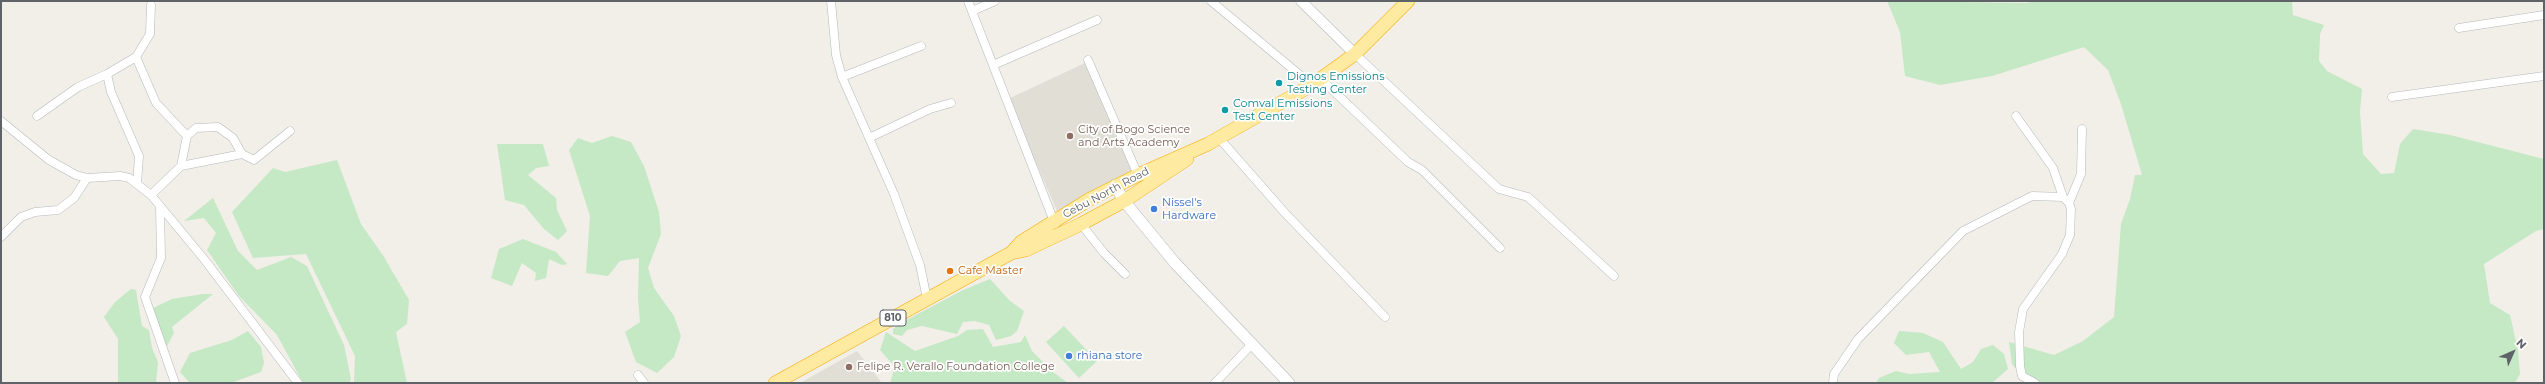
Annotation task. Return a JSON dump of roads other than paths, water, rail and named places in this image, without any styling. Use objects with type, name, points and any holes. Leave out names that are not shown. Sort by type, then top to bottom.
[{"type":"highway","name":"Cebu North Road","points":[[775,383],[1011,253],[1026,250],[1081,224],[1124,201],[1214,141],[1317,82],[1355,54],[1408,1]]},
{"type":"highway","name":"Cebu North Road","points":[[1011,253],[1021,242],[1097,195],[1214,141]]},
{"type":"highway","points":[[1097,195],[1105,211]]},
{"type":"main road","points":[[1115,186],[1124,201],[1175,263],[1253,343],[1289,383]]},
{"type":"street","points":[[831,1],[835,49],[842,77],[894,194],[920,265],[927,300]]},
{"type":"street","points":[[968,1],[1054,221],[1061,233]]},
{"type":"street","points":[[972,11],[995,1]]},
{"type":"street","points":[[1211,1],[1317,82],[1408,162],[1422,170],[1500,248]]},
{"type":"street","points":[[1301,1],[1355,54],[1499,189],[1528,196],[1614,276]]},
{"type":"street","points":[[37,116],[78,86],[108,74],[136,57],[150,34],[151,5]]},
{"type":"street","points":[[2459,28],[2544,15]]},
{"type":"street","points":[[993,65],[1097,20]]},
{"type":"street","points":[[842,77],[921,46]]},
{"type":"street","points":[[136,57],[156,103],[187,136]]},
{"type":"street","points":[[1088,60],[1138,175]]},
{"type":"street","points":[[108,74],[111,92],[139,156],[137,184]]},
{"type":"street","points":[[2392,97],[2544,76]]},
{"type":"street","points":[[869,138],[930,109],[951,103]]},
{"type":"street","points":[[2016,116],[2053,168],[2066,200],[2070,235],[2062,254],[2050,268],[2022,309],[2019,332],[2020,366],[2022,376],[2035,383]]},
{"type":"street","points":[[1,121],[49,160],[76,175],[88,178],[120,176],[137,184],[151,195],[204,259],[298,383]]},
{"type":"street","points":[[181,166],[187,136],[196,128],[218,127],[233,138],[242,154],[254,160],[290,131]]},
{"type":"street","points":[[2066,200],[2081,174],[2082,129]]},
{"type":"street","points":[[1214,141],[1385,317]]},
{"type":"street","points":[[151,195],[181,166],[242,154]]},
{"type":"street","points":[[1,237],[21,217],[36,212],[58,210],[74,198],[88,178]]},
{"type":"street","points":[[1833,383],[1834,374],[1858,339],[1964,231],[2032,196],[2066,200]]},
{"type":"street","points":[[160,207],[160,258],[145,297],[175,383]]},
{"type":"street","points":[[1081,224],[1104,252],[1125,274]]},
{"type":"street","points":[[1215,383],[1253,343]]},
{"type":"street","points":[[638,375],[644,383]]},
{"type":"place","name":"Dignos Emissions Testing Center","points":[[1279,83]]},
{"type":"place","name":"Comval Emissions Test Center","points":[[1225,110]]},
{"type":"place","name":"City of Bogo Science and Arts Academy","points":[[1070,136]]},
{"type":"place","name":"Nissel's Hardware","points":[[1154,209]]},
{"type":"place","name":"Cafe Master","points":[[950,271]]},
{"type":"place","name":"rhiana store","points":[[1069,356]]},
{"type":"place","name":"Felipe R. Verallo Foundation College","points":[[849,367]]}]
